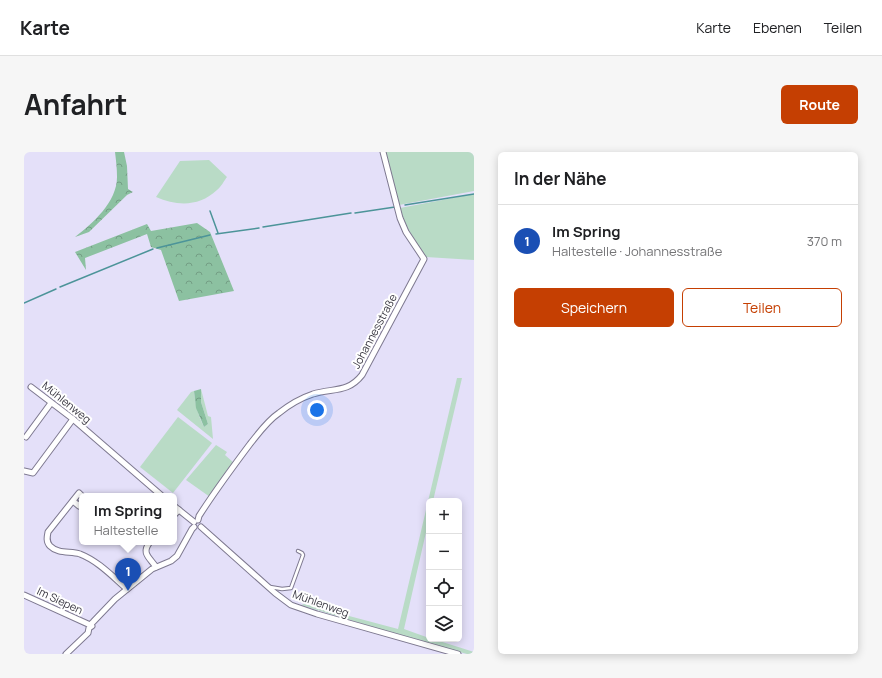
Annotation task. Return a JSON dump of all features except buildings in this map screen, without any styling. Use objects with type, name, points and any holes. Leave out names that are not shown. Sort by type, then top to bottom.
[{"type":"street","name":"Johannesstraße","points":[[66,654],[88,633],[89,625],[115,598],[152,569],[171,561],[177,556],[199,516],[228,473],[269,420],[295,402],[313,394],[345,388],[356,383],[362,375],[424,259],[406,232],[400,218],[384,152]]},
{"type":"street","name":"Mühlenweg","points":[[31,387],[72,419],[158,493]]},
{"type":"street","points":[[26,437],[51,403]]},
{"type":"street","points":[[24,471],[33,473],[72,419]]},
{"type":"street","points":[[79,493],[48,532],[46,538],[49,546],[56,550],[79,554],[103,568],[126,589]]},
{"type":"street","points":[[73,501],[79,506]]},
{"type":"street","name":"Mühlenweg","points":[[179,510],[195,523],[201,523],[201,527],[268,587],[291,604],[317,614],[458,654]]},
{"type":"street","points":[[148,545],[146,552],[156,567]]},
{"type":"street","name":"Im Siepen","points":[[24,595],[89,625]]},
{"type":"lane","points":[[268,587],[282,589],[291,588],[303,555],[298,551]]},
{"type":"green space","points":[[115,152],[124,152],[127,166],[128,189],[133,192],[127,195],[89,232],[75,237],[103,211],[113,195],[117,177]]},
{"type":"green space","points":[[383,152],[474,152],[474,191],[399,205]]},
{"type":"green space","points":[[209,160],[227,177],[220,187],[210,196],[203,200],[188,203],[172,202],[156,197],[180,161]]},
{"type":"green space","points":[[474,194],[474,260],[426,257],[408,228],[400,208]]},
{"type":"green space","points":[[197,223],[210,232],[234,291],[179,301],[161,250],[151,247],[147,234],[85,258],[86,270],[75,252],[147,224],[151,231]]},
{"type":"green space","points":[[457,378],[462,378],[434,498],[429,498]]},
{"type":"green space","points":[[201,389],[208,416],[211,417],[213,439],[177,410],[191,392],[194,391],[197,409],[202,423],[204,427],[208,424],[201,402]]},
{"type":"green space","points":[[201,389],[201,402],[208,424],[204,427],[196,408],[194,391]]},
{"type":"green space","points":[[178,417],[212,443],[173,493],[140,467]]},
{"type":"green space","points":[[216,445],[227,452],[225,455],[234,463],[210,497],[186,480]]},
{"type":"green space","points":[[426,510],[426,532],[404,629],[426,637],[426,642],[442,642],[474,652],[474,654],[467,654],[402,636],[301,605],[304,604],[398,629]]},
{"type":"waterway","points":[[405,205],[474,194]]},
{"type":"waterway","points":[[355,213],[395,207]]},
{"type":"waterway","points":[[210,211],[218,233]]},
{"type":"waterway","points":[[263,227],[351,213]]},
{"type":"waterway","points":[[216,234],[259,228]]},
{"type":"waterway","points":[[157,248],[210,235]]},
{"type":"waterway","points":[[60,287],[153,249]]},
{"type":"waterway","points":[[24,303],[56,289]]},
{"type":"place","name":"Im Spring","points":[[128,591]]}]
